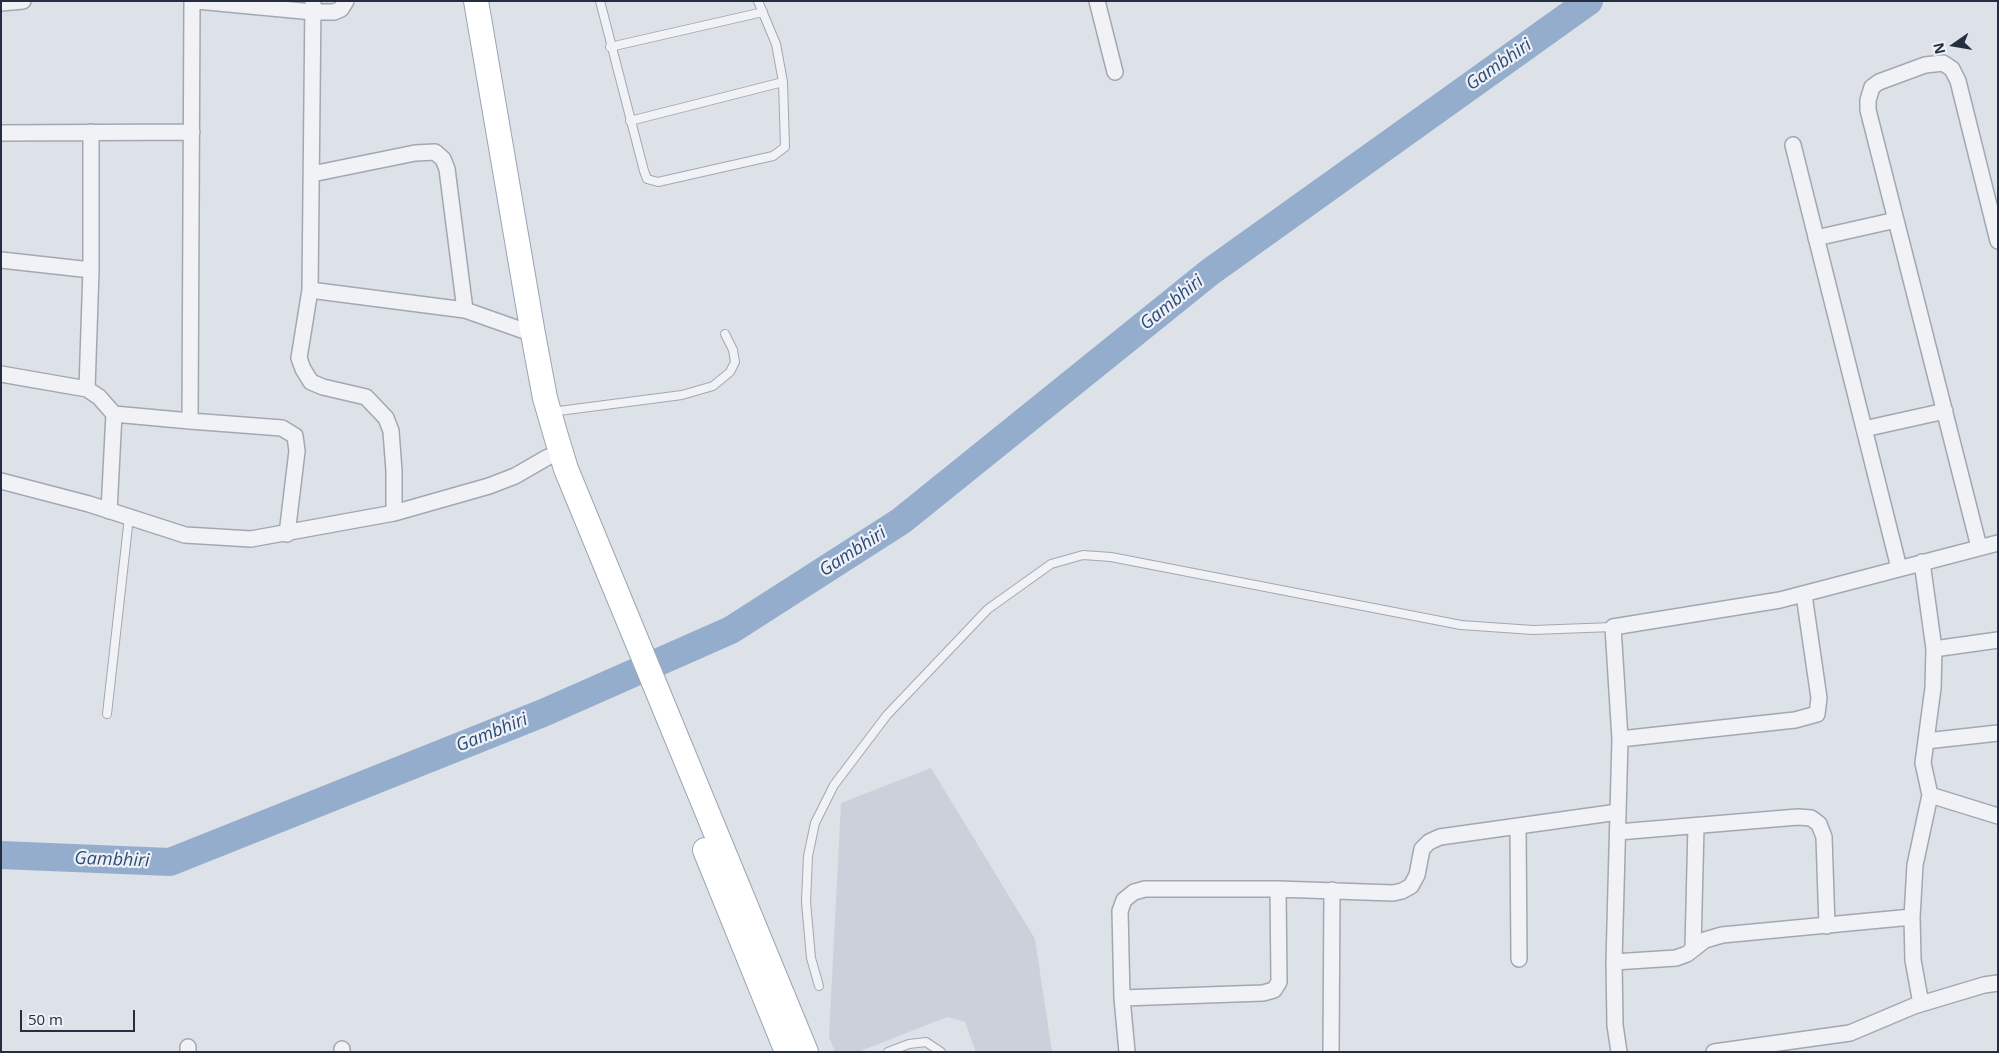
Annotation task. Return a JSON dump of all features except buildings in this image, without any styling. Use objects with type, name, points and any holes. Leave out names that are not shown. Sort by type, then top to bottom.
[{"type":"main road","points":[[476,1],[547,405],[566,470],[777,1004],[780,1048]]},
{"type":"main road","points":[[547,405],[540,415],[548,457],[777,1004],[806,1052]]},
{"type":"street","points":[[1,2],[23,1]]},
{"type":"street","points":[[190,421],[192,1]]},
{"type":"street","points":[[197,1],[313,7],[334,12],[341,9],[346,1]]},
{"type":"street","points":[[1097,1],[1115,72]]},
{"type":"street","points":[[313,7],[310,290],[299,358],[311,382],[323,388],[366,398],[386,418],[391,431],[394,471],[394,513]]},
{"type":"street","points":[[1979,548],[1868,110],[1869,93],[1879,82],[1925,65],[1943,63],[1952,68],[1958,80],[1998,241]]},
{"type":"street","points":[[87,389],[91,270],[91,132]]},
{"type":"street","points":[[1,133],[192,132]]},
{"type":"street","points":[[1793,145],[1899,568]]},
{"type":"street","points":[[312,174],[425,152],[435,152],[443,159],[447,168],[465,310]]},
{"type":"street","points":[[1816,238],[1896,220]]},
{"type":"street","points":[[1,260],[91,270]]},
{"type":"street","points":[[310,290],[465,310],[533,334]]},
{"type":"street","points":[[1,374],[87,389],[98,397],[114,414],[282,428],[295,436],[297,452],[287,534]]},
{"type":"street","points":[[1864,429],[1945,411]]},
{"type":"street","points":[[109,511],[114,414]]},
{"type":"street","points":[[1,481],[185,534],[250,539],[287,534],[394,513],[489,486],[515,476],[548,457]]},
{"type":"street","points":[[1620,1052],[1615,1025],[1614,962],[1620,739],[1613,626],[1804,595],[1998,543]]},
{"type":"street","points":[[1920,1004],[1913,960],[1912,917],[1915,865],[1930,796],[1923,762],[1933,688],[1934,649],[1922,562]]},
{"type":"street","points":[[1620,739],[1795,720],[1817,714],[1819,698],[1804,595]]},
{"type":"street","points":[[1934,649],[1998,640]]},
{"type":"street","points":[[1926,741],[1998,733]]},
{"type":"street","points":[[1930,796],[1998,816]]},
{"type":"street","points":[[1127,1052],[1122,998],[1120,911],[1124,900],[1134,892],[1145,889],[1278,889],[1393,894],[1411,886],[1416,875],[1422,849],[1428,842],[1440,837],[1618,812]]},
{"type":"street","points":[[1618,832],[1798,817],[1811,818],[1819,824],[1824,837],[1828,926]]},
{"type":"street","points":[[1518,826],[1519,959]]},
{"type":"street","points":[[1693,948],[1696,826]]},
{"type":"street","points":[[1122,998],[1263,993],[1274,990],[1279,982],[1280,970],[1278,889]]},
{"type":"street","points":[[1331,1052],[1332,890]]},
{"type":"street","points":[[1614,962],[1676,958],[1687,954],[1705,940],[1722,935],[1828,926],[1893,917],[1912,917]]},
{"type":"street","points":[[1714,1052],[1850,1034],[1920,1004],[1984,985],[1998,983]]},
{"type":"lane","points":[[600,1],[610,47],[644,171],[647,179],[652,182],[666,181],[773,156],[785,147],[783,82],[776,44],[758,1]]},
{"type":"lane","points":[[610,47],[763,12]]},
{"type":"lane","points":[[630,121],[783,82]]},
{"type":"lane","points":[[547,405],[682,395],[713,386],[730,372],[735,362],[733,350],[725,334]]},
{"type":"lane","points":[[106,714],[129,517]]},
{"type":"lane","points":[[819,986],[811,958],[807,911],[808,856],[815,823],[834,785],[887,715],[988,609],[1051,564],[1083,555],[1111,557],[1461,625],[1534,630],[1613,626]]},
{"type":"lane","points":[[888,1052],[909,1044],[926,1042],[941,1052]]},
{"type":"shaded area","points":[[931,768],[1035,939],[1052,1052],[976,1052],[965,1022],[947,1017],[858,1052],[835,1052],[829,1037],[841,803]]},
{"type":"waterway","name":"Gambhiri","points":[[1,855],[170,862],[543,713],[731,630],[901,521],[1210,272],[1589,1]]}]
